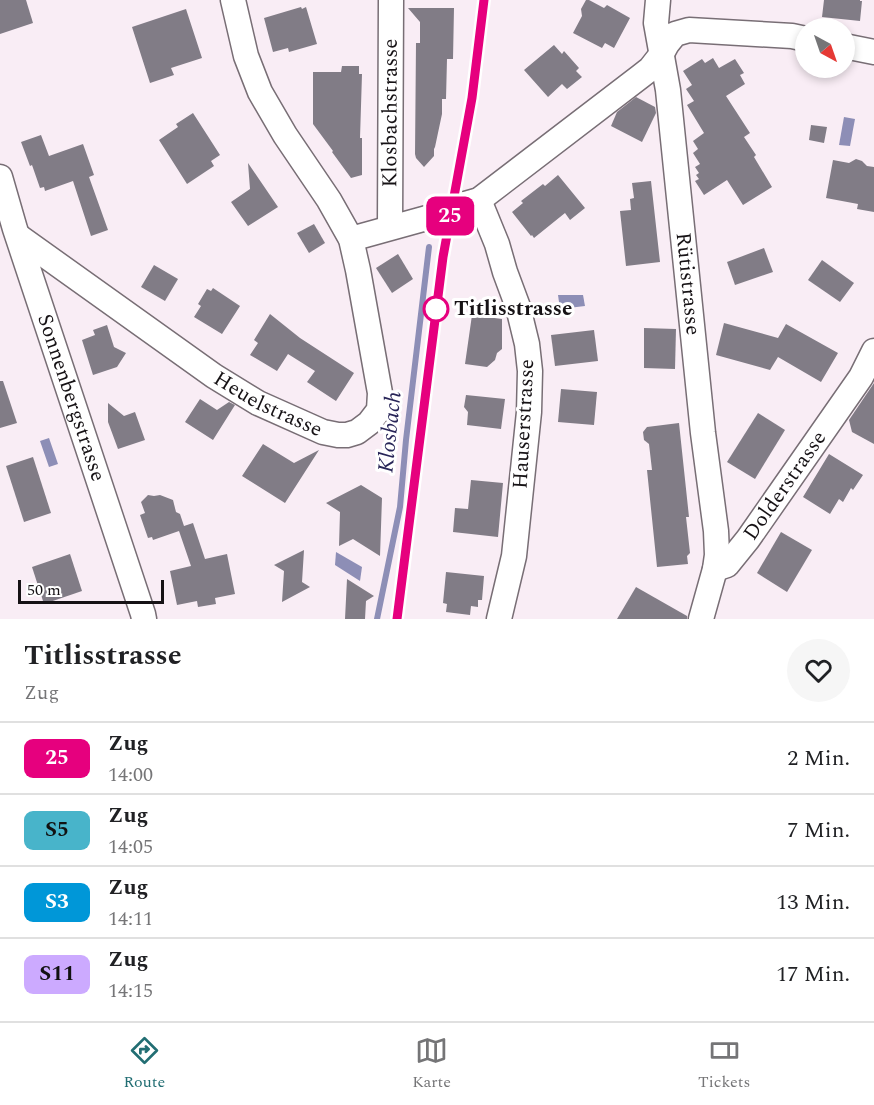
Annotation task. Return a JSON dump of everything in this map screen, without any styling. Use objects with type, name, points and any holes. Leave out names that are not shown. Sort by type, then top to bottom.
[{"type":"street","points":[[233,0],[246,56],[260,92],[351,239],[434,216],[472,202],[650,69],[675,34],[688,30],[795,37]]},
{"type":"street","name":"Klosbachstrasse","points":[[390,227],[391,0]]},
{"type":"street","name":"Rütistrasse","points":[[658,0],[656,23],[668,90],[703,433],[716,531],[715,569]]},
{"type":"street","points":[[855,48],[874,52]]},
{"type":"street","name":"Sonnenbergstrasse","points":[[0,177],[5,213],[18,236],[144,619]]},
{"type":"street","name":"Hauserstrasse","points":[[472,202],[497,244],[518,307],[527,344],[530,371],[529,412],[514,556],[499,619]]},
{"type":"street","name":"Heuelstrasse","points":[[18,236],[214,376],[258,403],[323,432],[338,435],[357,432],[369,423],[379,410],[380,393],[351,239]]},
{"type":"street","name":"Dolderstrasse","points":[[715,569],[727,565],[748,538],[861,377],[874,351]]},
{"type":"street","points":[[701,619],[715,569]]},
{"type":"water","points":[[844,117],[855,119],[850,146],[839,145]]},
{"type":"water","points":[[558,295],[583,295],[585,306],[560,309]]},
{"type":"water","points":[[49,438],[58,464],[49,467],[40,441]]},
{"type":"water","points":[[336,552],[362,567],[360,581],[335,565]]},
{"type":"building","points":[[0,0],[26,0],[33,23],[0,34]]},
{"type":"building","points":[[586,0],[604,8],[607,5],[630,18],[614,48],[605,43],[602,48],[573,33],[582,16],[581,9]]},
{"type":"building","points":[[824,0],[862,1],[860,21],[855,20],[855,18],[822,17]]},
{"type":"building","points":[[301,7],[302,9],[306,7],[317,44],[289,52],[288,48],[273,52],[264,18]]},
{"type":"building","points":[[408,8],[454,8],[453,59],[447,59],[446,99],[442,99],[442,114],[434,156],[424,167],[415,154],[416,43],[420,43],[420,22]]},
{"type":"building","points":[[186,9],[202,58],[171,68],[174,75],[150,83],[132,27]]},
{"type":"building","points":[[554,45],[562,54],[564,51],[579,68],[576,71],[582,77],[567,89],[562,84],[548,97],[524,70]]},
{"type":"building","points":[[713,58],[719,68],[735,59],[744,73],[740,75],[745,84],[726,96],[750,133],[744,137],[772,187],[743,205],[727,180],[704,195],[695,181],[699,179],[696,175],[699,173],[695,167],[700,164],[693,153],[698,149],[693,141],[704,133],[687,105],[694,101],[686,89],[692,85],[683,71],[702,59],[705,63]]},
{"type":"building","points":[[342,66],[359,66],[359,74],[362,74],[360,138],[362,138],[362,175],[351,178],[313,124],[313,72],[341,72]]},
{"type":"building","points":[[636,97],[655,107],[656,113],[642,142],[611,126],[617,112]]},
{"type":"building","points":[[193,113],[220,155],[211,161],[214,166],[187,184],[159,140],[178,127],[176,124]]},
{"type":"building","points":[[811,125],[827,127],[824,143],[809,140]]},
{"type":"building","points":[[41,135],[49,156],[83,144],[94,175],[89,177],[108,230],[91,236],[73,181],[45,191],[44,187],[40,188],[21,142]]},
{"type":"building","points":[[856,159],[867,166],[874,167],[874,212],[857,209],[858,204],[826,198],[833,160],[849,163]]},
{"type":"building","points":[[248,163],[278,207],[248,226],[231,202],[250,189]]},
{"type":"building","points":[[558,175],[585,208],[570,220],[565,213],[534,238],[512,212],[523,203],[521,201]]},
{"type":"building","points":[[651,181],[660,262],[626,266],[620,211],[631,210],[630,199],[634,198],[632,183]]},
{"type":"building","points":[[314,224],[325,243],[309,253],[297,233]]},
{"type":"building","points":[[764,248],[773,272],[735,285],[727,262]]},
{"type":"building","points":[[398,254],[413,279],[392,293],[376,268]]},
{"type":"building","points":[[822,260],[854,283],[840,302],[808,280]]},
{"type":"building","points":[[154,265],[178,279],[165,301],[141,287]]},
{"type":"building","points":[[213,288],[240,306],[222,334],[194,317],[201,306],[198,304],[207,289],[211,291]]},
{"type":"building","points":[[270,314],[300,338],[354,373],[336,401],[307,382],[315,371],[288,354],[277,371],[250,355],[258,343],[254,340]]},
{"type":"building","points":[[472,315],[502,319],[502,349],[487,367],[465,364]]},
{"type":"building","points":[[724,323],[778,338],[786,324],[838,353],[821,382],[778,357],[770,370],[716,355]]},
{"type":"building","points":[[107,325],[114,347],[126,353],[117,367],[93,375],[82,340],[95,335],[93,330]]},
{"type":"building","points":[[644,328],[676,329],[675,369],[644,368]]},
{"type":"building","points":[[594,330],[598,361],[555,366],[551,335]]},
{"type":"building","points":[[0,381],[3,381],[17,423],[0,428]]},
{"type":"building","points":[[874,383],[874,444],[852,432],[849,420]]},
{"type":"building","points":[[561,389],[597,392],[594,425],[558,422]]},
{"type":"building","points":[[466,395],[505,399],[501,429],[467,425],[468,412],[464,407]]},
{"type":"building","points":[[200,399],[217,410],[229,402],[235,405],[213,440],[185,422]]},
{"type":"building","points":[[108,403],[124,416],[135,412],[145,440],[118,449],[108,422]]},
{"type":"building","points":[[758,413],[785,430],[755,479],[727,462]]},
{"type":"building","points":[[679,423],[689,517],[686,517],[690,553],[687,556],[688,564],[657,567],[647,470],[652,470],[649,444],[644,440],[643,432],[647,427]]},
{"type":"building","points":[[263,444],[294,463],[319,450],[285,503],[242,476]]},
{"type":"building","points":[[829,454],[863,475],[853,490],[851,488],[843,502],[839,499],[830,514],[803,497]]},
{"type":"building","points":[[33,457],[51,513],[24,522],[6,466]]},
{"type":"building","points":[[471,480],[503,483],[498,537],[453,532],[455,508],[468,509]]},
{"type":"building","points":[[361,485],[382,498],[380,556],[353,539],[339,546],[340,512],[326,503]]},
{"type":"building","points":[[148,495],[160,495],[173,500],[176,512],[180,514],[184,526],[193,523],[205,559],[227,554],[235,594],[215,598],[216,604],[198,607],[197,601],[177,605],[170,571],[191,566],[179,531],[153,540],[152,537],[148,538],[140,515],[145,513],[141,502]]},
{"type":"building","points":[[781,532],[812,550],[787,592],[757,573]]},
{"type":"building","points":[[304,550],[302,582],[310,587],[282,602],[284,571],[274,565]]},
{"type":"building","points":[[70,554],[82,591],[44,604],[32,567]]},
{"type":"building","points":[[446,572],[484,576],[482,600],[478,600],[478,607],[471,606],[470,615],[446,612],[447,604],[443,603]]},
{"type":"building","points":[[347,579],[374,596],[366,601],[365,619],[345,619]]},
{"type":"building","points":[[636,587],[687,616],[687,619],[617,619]]},
{"type":"waterway","name":"Klosbach","points":[[377,619],[400,507],[429,247]]},
{"type":"railway","points":[[397,619],[443,257],[472,98],[484,0]]},
{"type":"train","name":"25","points":[[397,619],[443,257],[472,98],[484,0]]},
{"type":"place","name":"Titlisstrasse","points":[[436,309]]}]
